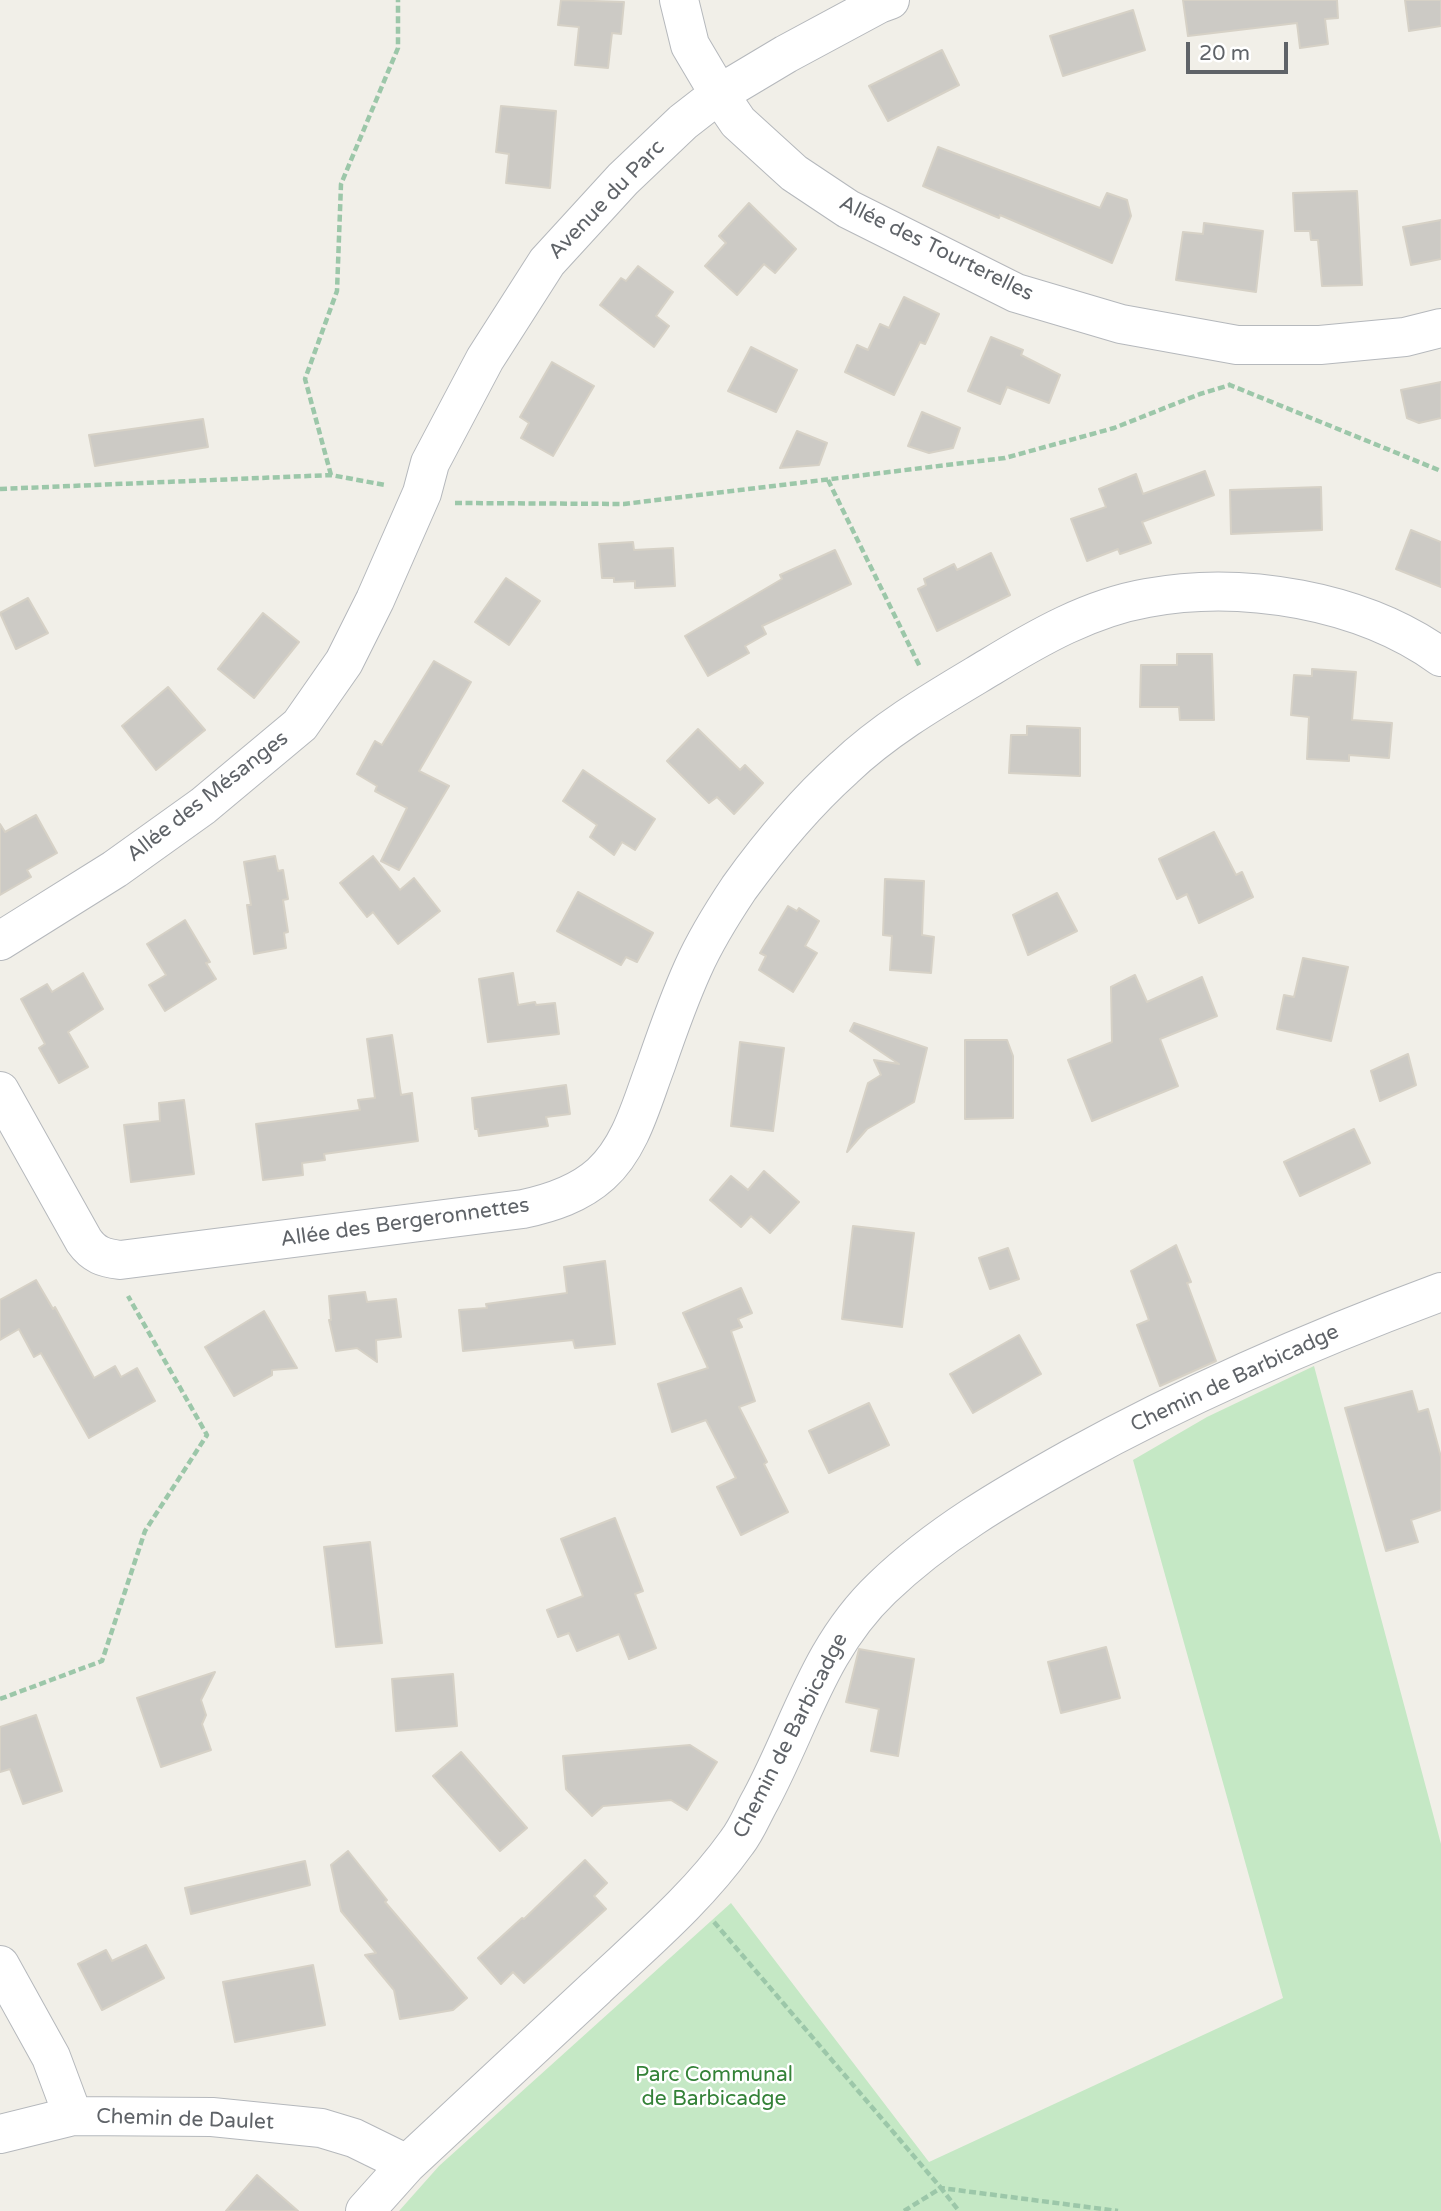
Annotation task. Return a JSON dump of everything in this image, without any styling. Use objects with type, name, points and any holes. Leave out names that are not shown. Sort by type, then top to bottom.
[{"type":"street","name":"Allée des Tourterelles","points":[[679,0],[690,45],[719,94],[738,122],[793,173],[848,209],[1016,293],[1121,324],[1237,345],[1320,345],[1405,337],[1441,328]]},
{"type":"street","name":"Avenue du Parc","points":[[422,493],[430,463],[485,359],[547,262],[623,179],[683,122],[719,94],[786,54],[890,0]]},
{"type":"street","name":"Allée des Mésanges","points":[[0,941],[115,869],[203,806],[300,725],[344,662],[375,600],[422,493]]},
{"type":"street","name":"Allée des Bergeronnettes","points":[[107,1259],[134,1259],[523,1209],[569,1195],[587,1185],[611,1162],[634,1124],[694,967],[738,890],[785,829],[845,767],[897,726],[936,699],[1029,644],[1080,618],[1147,598],[1229,591],[1283,597],[1327,607],[1383,625],[1441,657]]},
{"type":"street","points":[[0,1091],[84,1241],[97,1255],[107,1259]]},
{"type":"street","name":"Chemin de Barbicadge","points":[[365,2211],[408,2164],[693,1898],[739,1839],[773,1778],[825,1660],[858,1612],[883,1587],[975,1514],[1162,1411],[1329,1334],[1441,1292]]},
{"type":"street","points":[[0,1965],[51,2057],[74,2116]]},
{"type":"street","name":"Chemin de Daulet","points":[[0,2134],[74,2116],[212,2117],[321,2128],[354,2138],[408,2164]]},
{"type":"path","points":[[331,475],[305,379],[337,291],[341,184],[398,48],[398,0]]},
{"type":"path","points":[[1230,385],[1237,345]]},
{"type":"path","points":[[0,489],[331,475],[422,493],[456,504],[624,505],[1005,457],[1114,428],[1230,385],[1441,471]]},
{"type":"path","points":[[828,480],[936,699]]},
{"type":"path","points":[[0,1699],[103,1661],[145,1531],[207,1435],[107,1259]]},
{"type":"path","points":[[693,1898],[958,2211]]},
{"type":"path","points":[[904,2211],[941,2188],[1118,2211]]},
{"type":"green space","name":"Parc Communal de Barbicadge","points":[[1314,1366],[1441,1844],[1441,2211],[399,2211],[439,2166],[731,1903],[929,2162],[1283,1998],[1133,1460],[1207,1417]]},
{"type":"building","points":[[561,0],[624,2],[621,34],[612,33],[608,68],[575,65],[579,27],[558,25]]},
{"type":"building","points":[[1183,0],[1337,0],[1338,18],[1325,19],[1328,44],[1300,48],[1297,23],[1188,36]]},
{"type":"building","points":[[1405,0],[1441,0],[1441,26],[1409,31]]},
{"type":"building","points":[[1133,10],[1145,50],[1063,76],[1050,36]]},
{"type":"building","points":[[942,50],[959,85],[888,121],[869,86]]},
{"type":"building","points":[[501,106],[556,111],[550,188],[506,183],[509,154],[496,152]]},
{"type":"building","points":[[938,147],[1100,208],[1107,193],[1127,200],[1131,216],[1112,263],[1000,215],[999,218],[923,186]]},
{"type":"building","points":[[1357,191],[1362,285],[1322,286],[1318,240],[1311,240],[1310,231],[1295,231],[1293,193]]},
{"type":"building","points":[[749,203],[796,249],[775,273],[764,264],[737,295],[705,266],[726,243],[719,236]]},
{"type":"building","points":[[1441,220],[1441,259],[1411,265],[1403,227]]},
{"type":"building","points":[[1204,223],[1263,231],[1256,292],[1176,280],[1183,232],[1203,234]]},
{"type":"building","points":[[638,266],[673,292],[656,316],[669,326],[654,347],[600,305],[621,278],[626,281]]},
{"type":"building","points":[[904,297],[939,314],[925,344],[920,342],[894,395],[845,372],[857,345],[868,350],[880,324],[889,328]]},
{"type":"building","points":[[991,337],[1023,350],[1021,355],[1060,375],[1049,403],[1007,387],[1000,404],[968,391]]},
{"type":"building","points":[[751,347],[797,370],[776,412],[728,391]]},
{"type":"building","points":[[552,362],[594,386],[553,456],[521,438],[529,423],[520,417]]},
{"type":"building","points":[[1441,382],[1441,418],[1419,423],[1407,418],[1401,390]]},
{"type":"building","points":[[922,412],[960,428],[953,448],[929,453],[908,446]]},
{"type":"building","points":[[203,419],[208,447],[95,466],[89,435]]},
{"type":"building","points":[[797,431],[827,443],[819,465],[780,468]]},
{"type":"building","points":[[1205,471],[1214,495],[1142,522],[1151,543],[1120,554],[1118,549],[1087,561],[1071,519],[1106,507],[1099,489],[1136,474],[1143,494]]},
{"type":"building","points":[[1321,487],[1322,530],[1231,534],[1230,490]]},
{"type":"building","points":[[1411,530],[1441,542],[1441,587],[1396,569]]},
{"type":"building","points":[[633,542],[634,550],[673,548],[675,586],[635,588],[635,581],[614,582],[614,578],[602,578],[599,544]]},
{"type":"building","points":[[835,550],[851,584],[762,626],[766,634],[745,646],[749,653],[708,676],[685,636],[782,579],[780,575]]},
{"type":"building","points":[[991,553],[1010,595],[937,631],[918,589],[926,585],[924,579],[954,564],[957,570]]},
{"type":"building","points":[[506,578],[540,601],[509,645],[475,622]]},
{"type":"building","points":[[28,598],[48,633],[16,649],[0,613]]},
{"type":"building","points":[[263,613],[299,642],[254,698],[218,669]]},
{"type":"building","points":[[1177,654],[1212,654],[1214,720],[1180,720],[1179,707],[1140,707],[1141,665],[1177,665]]},
{"type":"building","points":[[434,661],[471,682],[419,771],[449,786],[399,870],[381,861],[407,808],[375,791],[377,786],[357,774],[375,741],[382,745]]},
{"type":"building","points":[[1312,669],[1356,672],[1352,720],[1392,723],[1389,758],[1349,755],[1349,761],[1307,759],[1309,717],[1291,715],[1294,675],[1312,676]]},
{"type":"building","points":[[168,687],[205,730],[156,770],[122,726]]},
{"type":"building","points":[[1027,726],[1080,728],[1080,776],[1009,773],[1011,735],[1027,735]]},
{"type":"building","points":[[698,729],[740,770],[745,765],[763,783],[734,814],[717,797],[709,803],[667,761]]},
{"type":"building","points":[[583,770],[655,819],[635,850],[622,842],[614,855],[590,837],[597,825],[563,801]]},
{"type":"building","points":[[36,815],[57,853],[27,870],[31,877],[0,895],[0,824],[5,832]]},
{"type":"building","points":[[1214,832],[1236,875],[1242,872],[1253,897],[1199,923],[1187,894],[1177,899],[1159,859]]},
{"type":"building","points":[[275,856],[278,871],[283,870],[288,899],[283,900],[288,932],[284,933],[286,948],[254,954],[247,905],[251,905],[244,862]]},
{"type":"building","points":[[373,856],[400,890],[414,878],[440,911],[398,944],[373,912],[367,917],[340,883]]},
{"type":"building","points":[[885,879],[924,881],[922,935],[934,937],[931,973],[890,970],[892,936],[883,935]]},
{"type":"building","points":[[578,892],[653,933],[637,962],[626,957],[621,965],[557,931]]},
{"type":"building","points":[[1057,893],[1077,931],[1028,955],[1013,915]]},
{"type":"building","points":[[788,906],[797,911],[799,908],[819,921],[805,946],[817,953],[793,992],[759,970],[766,956],[760,953]]},
{"type":"building","points":[[185,920],[210,962],[206,963],[216,979],[165,1011],[149,985],[166,975],[147,944]]},
{"type":"building","points":[[1303,958],[1348,967],[1331,1041],[1277,1029],[1284,995],[1294,997]]},
{"type":"building","points":[[83,973],[103,1009],[68,1032],[88,1067],[59,1083],[39,1048],[45,1044],[21,999],[47,984],[52,992]]},
{"type":"building","points":[[513,973],[518,1005],[555,1003],[559,1034],[488,1042],[479,979]]},
{"type":"building","points":[[1135,975],[1147,1002],[1202,977],[1217,1016],[1160,1039],[1178,1086],[1092,1121],[1068,1060],[1112,1042],[1111,987]]},
{"type":"building","points":[[854,1023],[927,1048],[914,1102],[867,1129],[847,1152],[868,1083],[881,1075],[874,1060],[899,1064],[850,1031]]},
{"type":"building","points":[[392,1035],[401,1095],[412,1093],[418,1141],[324,1154],[325,1160],[302,1163],[303,1175],[263,1180],[256,1124],[360,1110],[358,1100],[375,1098],[367,1039]]},
{"type":"building","points":[[965,1040],[1007,1040],[1013,1056],[1013,1118],[965,1119]]},
{"type":"building","points":[[740,1042],[784,1048],[773,1131],[731,1126]]},
{"type":"building","points":[[1408,1054],[1416,1085],[1380,1101],[1371,1071]]},
{"type":"building","points":[[566,1085],[570,1114],[546,1117],[548,1126],[479,1136],[478,1129],[475,1129],[472,1098]]},
{"type":"building","points":[[184,1100],[194,1174],[131,1182],[124,1125],[160,1121],[159,1103]]},
{"type":"building","points":[[1354,1129],[1370,1163],[1300,1196],[1284,1162]]},
{"type":"building","points":[[764,1171],[799,1202],[770,1233],[751,1216],[741,1227],[710,1200],[731,1176],[748,1190]]},
{"type":"building","points":[[853,1226],[914,1233],[902,1327],[842,1319]]},
{"type":"building","points":[[1176,1245],[1191,1282],[1187,1283],[1216,1361],[1160,1386],[1137,1325],[1149,1320],[1131,1271]]},
{"type":"building","points":[[1008,1248],[1019,1279],[990,1289],[979,1258]]},
{"type":"building","points":[[605,1261],[615,1344],[575,1348],[573,1340],[463,1351],[459,1310],[487,1308],[486,1304],[567,1293],[564,1267]]},
{"type":"building","points":[[36,1280],[53,1309],[55,1307],[94,1378],[115,1366],[121,1377],[137,1368],[155,1401],[89,1438],[41,1353],[34,1357],[19,1329],[0,1340],[0,1300]]},
{"type":"building","points":[[741,1288],[752,1313],[738,1319],[742,1327],[731,1331],[755,1401],[739,1407],[767,1462],[764,1464],[788,1512],[741,1535],[717,1487],[736,1478],[706,1420],[672,1432],[658,1384],[708,1368],[683,1313]]},
{"type":"building","points":[[365,1292],[367,1302],[396,1299],[401,1337],[376,1340],[377,1362],[357,1348],[336,1351],[329,1320],[329,1296]]},
{"type":"building","points":[[264,1311],[297,1368],[272,1370],[272,1375],[234,1396],[205,1347]]},
{"type":"building","points":[[1019,1335],[1041,1374],[973,1413],[950,1374]]},
{"type":"building","points":[[1412,1391],[1418,1412],[1428,1409],[1441,1457],[1441,1510],[1411,1520],[1418,1542],[1386,1551],[1345,1408]]},
{"type":"building","points":[[869,1403],[889,1445],[829,1473],[809,1431]]},
{"type":"building","points":[[615,1518],[643,1591],[635,1594],[656,1648],[629,1659],[619,1634],[577,1651],[569,1633],[558,1637],[547,1610],[583,1596],[561,1539]]},
{"type":"building","points":[[370,1542],[382,1643],[336,1647],[324,1547]]},
{"type":"building","points":[[1106,1647],[1120,1698],[1061,1713],[1048,1662]]},
{"type":"building","points":[[859,1649],[914,1659],[898,1756],[871,1751],[879,1709],[846,1702]]},
{"type":"building","points":[[215,1672],[201,1700],[206,1715],[202,1724],[211,1750],[161,1767],[137,1698]]},
{"type":"building","points":[[453,1674],[457,1726],[396,1731],[392,1679]]},
{"type":"building","points":[[36,1715],[62,1791],[23,1804],[10,1769],[0,1772],[0,1727]]},
{"type":"building","points":[[690,1745],[717,1762],[687,1810],[671,1800],[603,1806],[592,1816],[566,1789],[563,1756]]},
{"type":"building","points":[[461,1752],[527,1828],[500,1851],[433,1776]]},
{"type":"building","points":[[348,1851],[387,1900],[385,1902],[467,1998],[453,2010],[400,2019],[394,1990],[365,1955],[376,1953],[341,1911],[331,1865]]},
{"type":"building","points":[[585,1860],[607,1883],[594,1896],[606,1909],[524,1983],[513,1972],[501,1984],[478,1958],[524,1919]]},
{"type":"building","points":[[305,1861],[310,1885],[191,1914],[185,1888]]},
{"type":"building","points":[[146,1945],[164,1978],[102,2010],[78,1964],[106,1950],[112,1961]]},
{"type":"building","points":[[313,1965],[325,2025],[235,2042],[223,1982]]},
{"type":"building","points":[[257,2175],[298,2211],[226,2211]]}]
